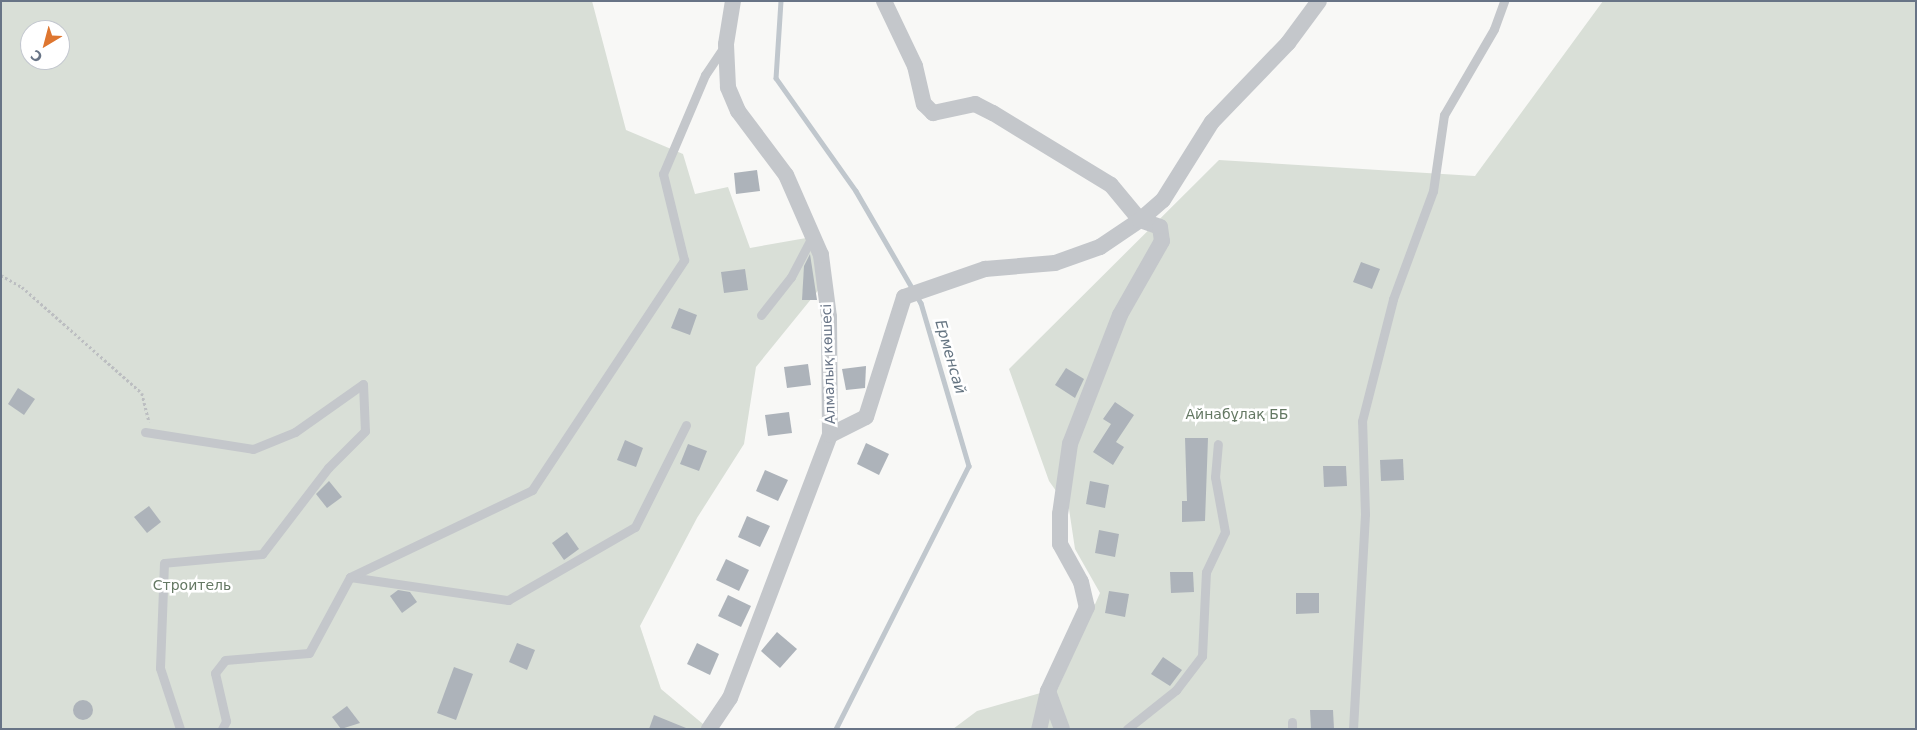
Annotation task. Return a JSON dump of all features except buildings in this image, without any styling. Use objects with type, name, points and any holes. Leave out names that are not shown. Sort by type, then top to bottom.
[{"type":"street","name":"Алмалық көшесі","points":[[709,729],[730,698],[830,435],[829,317],[821,255],[786,175],[738,111],[728,87],[726,44],[732,1]]},
{"type":"street","points":[[884,1],[915,66],[924,104],[934,113],[975,104],[993,113],[1111,185],[1140,220],[1160,227],[1162,241],[1120,315],[1070,444],[1060,514],[1060,544],[1081,582],[1087,607],[1048,691],[1039,729]]},
{"type":"street","points":[[830,435],[866,417],[904,297],[932,284],[985,269],[1054,263],[1100,247],[1140,220],[1163,200],[1212,122],[1288,43],[1319,1]]},
{"type":"street","points":[[1048,691],[1062,729]]},
{"type":"lane","points":[[1354,729],[1365,514],[1362,420],[1393,299],[1434,191],[1444,115],[1494,28],[1504,1]]},
{"type":"lane","points":[[222,729],[226,721],[216,673],[225,660],[309,653],[350,577],[532,490],[684,260],[663,174],[705,75],[726,44]]},
{"type":"lane","points":[[761,315],[791,277],[812,236]]},
{"type":"lane","points":[[145,432],[253,449],[295,432],[363,384],[365,431],[328,468],[262,554],[164,563],[160,668],[180,729]]},
{"type":"lane","points":[[350,577],[508,600],[635,527],[686,425]]},
{"type":"lane","points":[[1127,729],[1176,690],[1202,656],[1206,572],[1225,532],[1215,477],[1218,444]]},
{"type":"path","points":[[1,275],[22,287],[142,393],[151,416],[145,432]]},
{"type":"green space","name":"Строитель","points":[[1,1],[592,1],[626,130],[683,154],[695,194],[728,187],[750,248],[812,237],[825,282],[756,367],[744,444],[697,518],[640,626],[661,689],[709,729],[1,729]]},
{"type":"green space","name":"Айнабұлақ ББ","points":[[1603,1],[1916,1],[1916,729],[953,729],[977,711],[1058,688],[1100,593],[1075,549],[1069,509],[1049,481],[1009,369],[1219,160],[1475,176]]},
{"type":"waterway","name":"Ерменсай","points":[[781,1],[776,78],[856,191],[921,303],[969,466],[836,729]]}]
